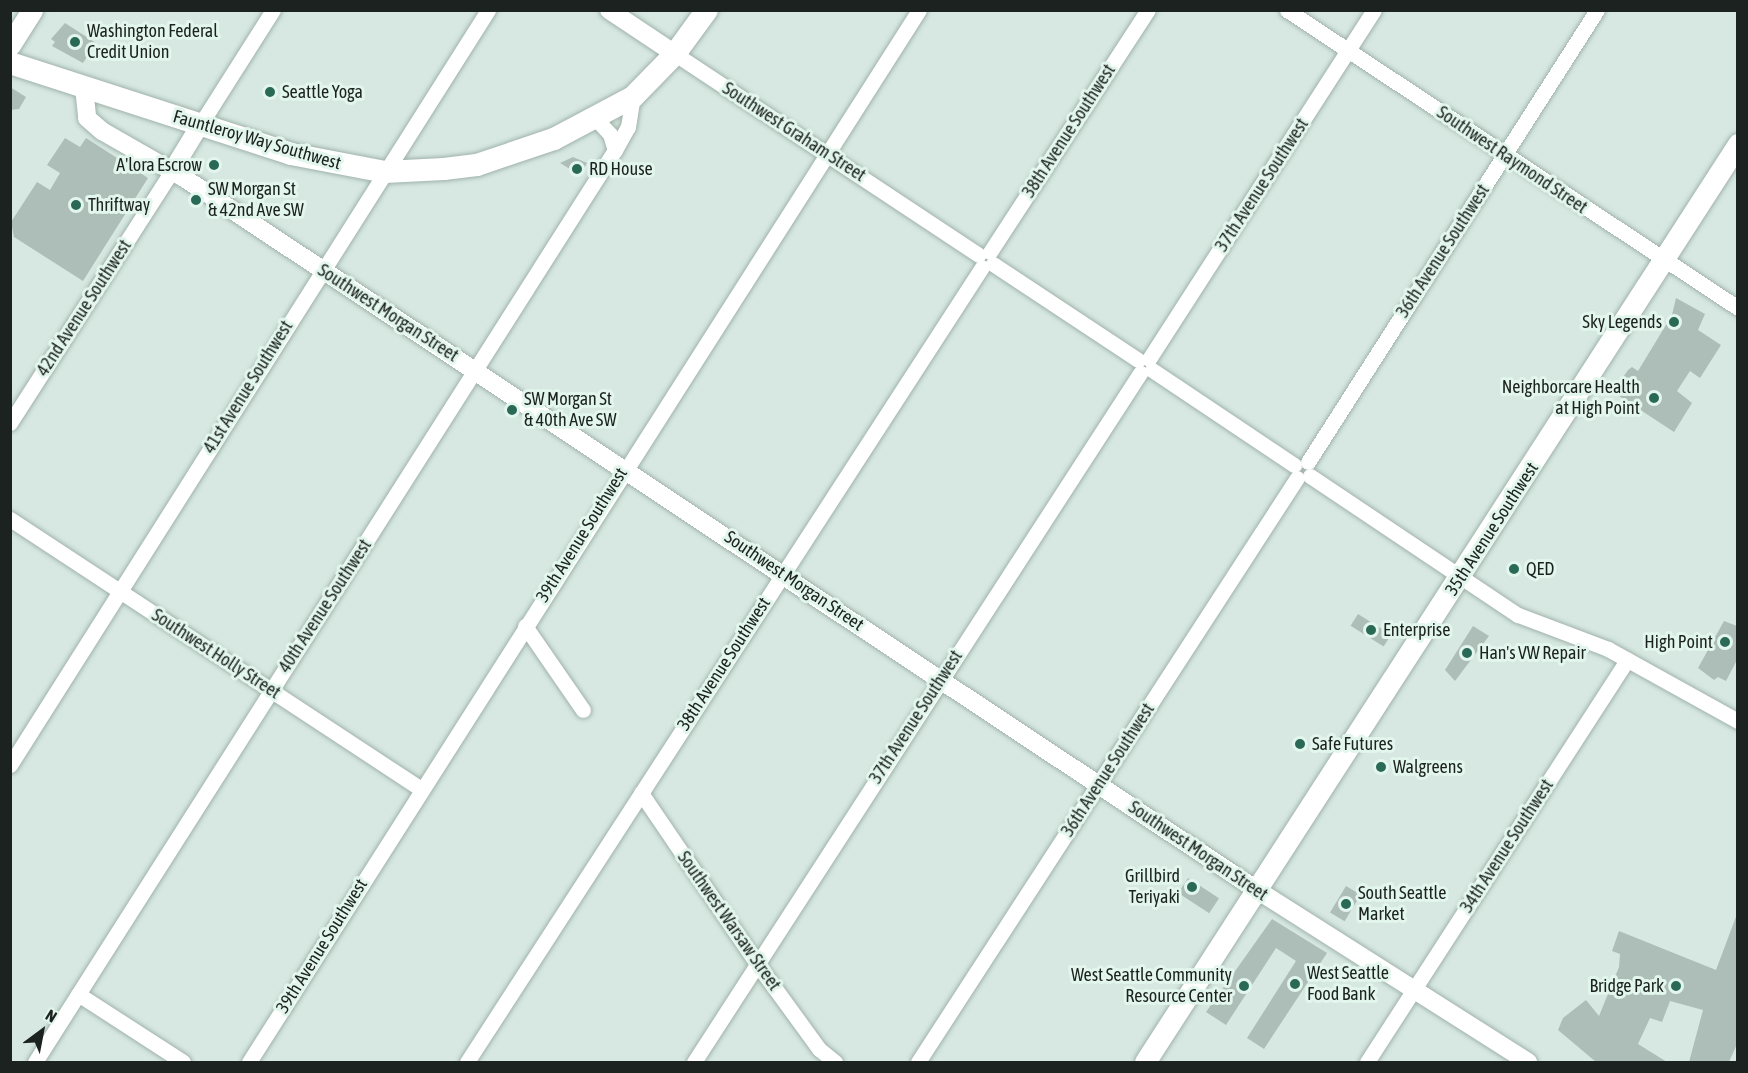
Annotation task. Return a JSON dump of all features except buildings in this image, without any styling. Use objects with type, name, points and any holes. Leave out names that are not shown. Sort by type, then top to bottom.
[{"type":"main road","points":[[10,45],[32,10]]},
{"type":"main road","name":"Fauntleroy Way Southwest","points":[[10,63],[291,154],[385,172],[477,165],[554,140],[596,119],[633,97],[675,54],[707,10]]},
{"type":"main road","name":"35th Avenue Southwest","points":[[1145,1062],[1461,578],[1737,144]]},
{"type":"street","name":"42nd Avenue Southwest","points":[[10,423],[273,10]]},
{"type":"street","name":"41st Avenue Southwest","points":[[10,765],[488,10]]},
{"type":"street","name":"Southwest Graham Street","points":[[609,10],[1518,615],[1627,660],[1737,721]]},
{"type":"street","name":"39th Avenue Southwest","points":[[249,1062],[825,152],[919,10]]},
{"type":"street","name":"38th Avenue Southwest","points":[[467,1062],[1148,10]]},
{"type":"street","name":"Southwest Raymond Street","points":[[1287,10],[1737,308]]},
{"type":"street","name":"37th Avenue Southwest","points":[[694,1062],[1374,10]]},
{"type":"street","name":"36th Avenue Southwest","points":[[918,1062],[1598,10]]},
{"type":"street","name":"Southwest Morgan Street","points":[[84,87],[84,111],[93,125],[172,171],[783,573],[1257,890],[1528,1062]]},
{"type":"street","name":"40th Avenue Southwest","points":[[35,1062],[477,371],[615,150],[628,128],[633,97]]},
{"type":"street","points":[[596,119],[610,134],[615,150]]},
{"type":"street","name":"Southwest Holly Street","points":[[10,519],[421,789]]},
{"type":"street","points":[[525,626],[583,710]]},
{"type":"street","name":"34th Avenue Southwest","points":[[1367,1062],[1627,660]]},
{"type":"street","name":"Southwest Warsaw Street","points":[[641,793],[819,1049],[835,1062]]},
{"type":"street","points":[[78,994],[183,1062]]},
{"type":"place","name":"Washington Federal Credit Union","points":[[75,42]]},
{"type":"place","name":"Seattle Yoga","points":[[270,92]]},
{"type":"place","name":"A'lora Escrow","points":[[214,165]]},
{"type":"place","name":"RD House","points":[[577,169]]},
{"type":"place","name":"SW Morgan St & 42nd Ave SW","points":[[196,200]]},
{"type":"place","name":"Thriftway","points":[[76,205]]},
{"type":"place","name":"Sky Legends","points":[[1674,322]]},
{"type":"place","name":"Neighborcare Health at High Point","points":[[1654,398]]},
{"type":"place","name":"SW Morgan St & 40th Ave SW","points":[[512,410]]},
{"type":"place","name":"QED","points":[[1514,569]]},
{"type":"place","name":"Enterprise","points":[[1371,630]]},
{"type":"place","name":"High Point","points":[[1725,642]]},
{"type":"place","name":"Han's VW Repair","points":[[1467,653]]},
{"type":"place","name":"Safe Futures","points":[[1300,744]]},
{"type":"place","name":"Walgreens","points":[[1381,767]]},
{"type":"place","name":"Grillbird Teriyaki","points":[[1192,887]]},
{"type":"place","name":"South Seattle Market","points":[[1346,904]]},
{"type":"place","name":"West Seattle Food Bank","points":[[1295,984]]},
{"type":"place","name":"West Seattle Community Resource Center","points":[[1244,986]]},
{"type":"place","name":"Bridge Park","points":[[1676,986]]}]
